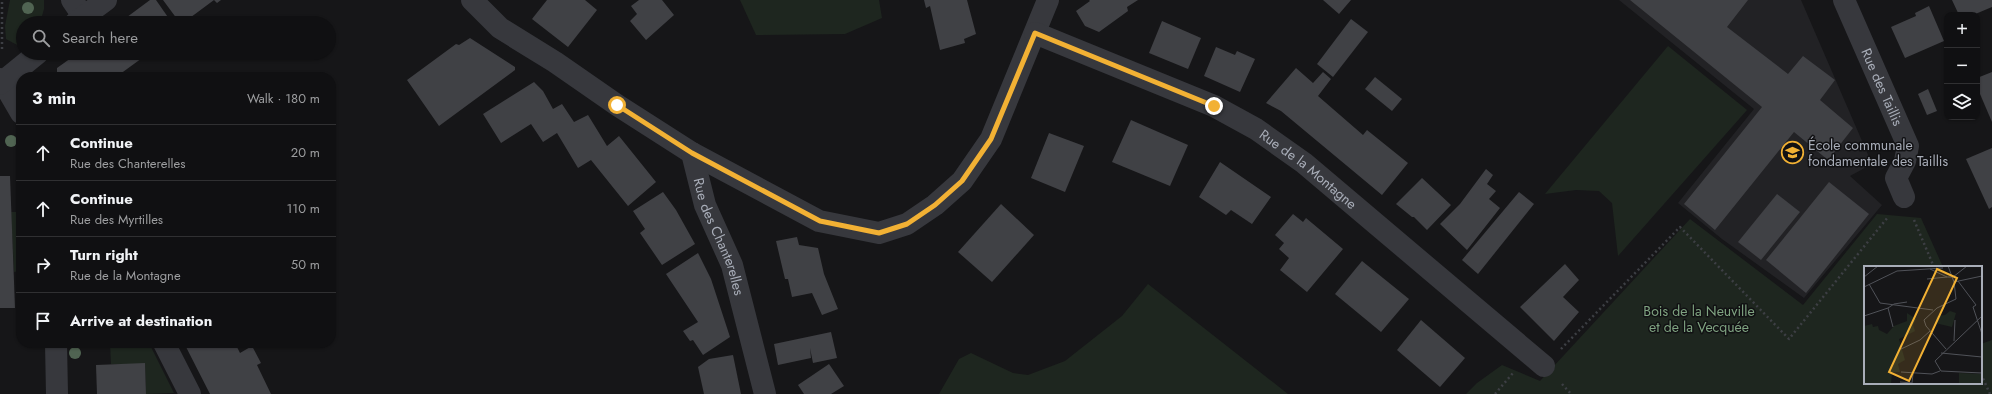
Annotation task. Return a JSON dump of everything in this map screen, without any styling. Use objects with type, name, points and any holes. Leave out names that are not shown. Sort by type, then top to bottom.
[{"type":"street","points":[[77,13],[106,0]]},
{"type":"street","points":[[472,0],[500,28],[555,62],[617,105],[692,153],[820,221],[879,233],[907,224],[935,205],[962,181],[991,139],[1048,0]]},
{"type":"street","name":"Rue des Taillis","points":[[1844,0],[1908,146],[1904,161],[1896,178],[1904,197]]},
{"type":"street","name":"Rue de la Montagne","points":[[1035,33],[1214,106],[1256,129],[1304,163],[1544,366]]},
{"type":"street","points":[[16,105],[1,82],[29,60]]},
{"type":"street","name":"Rue des Chanterelles","points":[[692,153],[705,205],[732,265],[765,394]]},
{"type":"street","points":[[56,348],[57,394]]},
{"type":"street","points":[[167,348],[190,394]]},
{"type":"path","points":[[1,82],[2,0]]},
{"type":"path","points":[[1495,394],[1515,371],[1544,366],[1680,227],[1788,339],[1904,197],[1934,266]]},
{"type":"path","points":[[1982,376],[1990,394]]},
{"type":"shaded area","name":"École communale fondamentale des Taillis","points":[[1619,0],[1801,0],[1872,164],[1850,176],[1882,205],[1804,298],[1722,239],[1678,203],[1754,109]]},
{"type":"green space","points":[[10,0],[44,0],[42,16],[16,16],[16,44],[6,39],[5,26]]},
{"type":"green space","points":[[740,0],[879,0],[882,18],[845,34],[756,35]]},
{"type":"green space","points":[[1668,46],[1747,110],[1618,256],[1612,203],[1599,191],[1576,190],[1545,194]]},
{"type":"green space","points":[[11,212],[16,212],[16,272],[14,272]]},
{"type":"green space","name":"Bois de la Neuville et de la Vecquée","points":[[1877,214],[1921,218],[1943,266],[1864,266],[1864,384],[1982,384],[1982,344],[1992,340],[1992,394],[1466,394],[1477,383],[1502,365],[1540,381],[1690,219],[1803,305]]},
{"type":"green space","points":[[1148,284],[1288,394],[939,394],[959,359],[971,353],[1013,373],[1028,375],[1065,361],[1122,316]]},
{"type":"green space","points":[[110,348],[152,348],[174,393],[146,394],[145,364],[111,364]]},
{"type":"building","points":[[150,0],[156,0],[167,16],[128,16]]},
{"type":"building","points":[[163,0],[214,0],[192,16],[175,16]]},
{"type":"building","points":[[214,0],[221,0],[217,3]]},
{"type":"building","points":[[547,0],[585,0],[597,10],[568,47],[532,19]]},
{"type":"building","points":[[639,0],[662,0],[674,15],[646,40],[630,21],[637,14],[631,6]]},
{"type":"building","points":[[924,0],[967,0],[976,34],[964,39],[965,43],[940,50],[930,6],[926,8]]},
{"type":"building","points":[[1089,0],[1138,0],[1127,7],[1128,11],[1099,32],[1085,26],[1076,11],[1090,1]]},
{"type":"building","points":[[1323,0],[1351,0],[1339,14]]},
{"type":"building","points":[[1630,0],[1748,0],[1727,27],[1788,74],[1803,56],[1835,80],[1820,100],[1853,128],[1828,160],[1794,132],[1715,230],[1684,204],[1762,107]]},
{"type":"building","points":[[1952,0],[1992,0],[1992,7],[1980,12],[1958,12]]},
{"type":"building","points":[[1929,6],[1944,41],[1905,58],[1891,27],[1916,16],[1915,13]]},
{"type":"building","points":[[1351,19],[1368,32],[1333,77],[1317,64]]},
{"type":"building","points":[[1162,21],[1201,38],[1188,69],[1149,53]]},
{"type":"building","points":[[470,38],[515,67],[515,70],[439,126],[407,80],[456,44],[459,45]]},
{"type":"building","points":[[1216,47],[1235,55],[1237,51],[1255,59],[1240,92],[1204,76]]},
{"type":"building","points":[[68,60],[139,60],[123,72],[57,72],[57,68]]},
{"type":"building","points":[[1296,68],[1313,83],[1323,72],[1331,79],[1318,96],[1363,135],[1367,130],[1408,163],[1382,195],[1281,111],[1266,103]]},
{"type":"building","points":[[1992,72],[1992,122],[1980,94],[1980,77]]},
{"type":"building","points":[[1375,77],[1402,99],[1392,111],[1365,89]]},
{"type":"building","points":[[534,82],[543,91],[553,109],[562,104],[574,122],[588,115],[607,146],[619,136],[656,182],[628,206],[591,160],[578,168],[557,133],[543,142],[531,124],[501,143],[483,114]]},
{"type":"building","points":[[1928,89],[1937,111],[1927,115],[1918,94]]},
{"type":"building","points":[[1131,120],[1188,145],[1170,186],[1112,162]]},
{"type":"building","points":[[1049,133],[1084,146],[1065,192],[1031,178]]},
{"type":"building","points":[[1992,148],[1992,207],[1989,209],[1966,159]]},
{"type":"building","points":[[1220,162],[1271,197],[1252,224],[1231,210],[1226,215],[1199,197]]},
{"type":"building","points":[[1486,169],[1493,175],[1487,184],[1496,191],[1489,199],[1500,208],[1467,250],[1440,224],[1460,204]]},
{"type":"building","points":[[0,176],[10,176],[15,308],[0,308]]},
{"type":"building","points":[[1422,178],[1451,205],[1427,230],[1414,217],[1396,204]]},
{"type":"building","points":[[1829,182],[1869,214],[1806,293],[1766,260]]},
{"type":"building","points":[[663,192],[676,210],[695,244],[662,265],[640,233],[645,229],[633,211]]},
{"type":"building","points":[[1519,192],[1534,204],[1478,274],[1462,260]]},
{"type":"building","points":[[1777,194],[1800,212],[1761,260],[1738,242]]},
{"type":"building","points":[[1001,204],[1034,235],[992,282],[958,252]]},
{"type":"building","points":[[1293,214],[1303,222],[1306,218],[1343,249],[1307,292],[1280,270],[1289,258],[1279,249],[1284,243],[1275,235]]},
{"type":"building","points":[[797,237],[799,245],[818,248],[824,274],[838,309],[822,315],[812,293],[792,297],[788,279],[785,279],[776,241]]},
{"type":"building","points":[[698,253],[711,279],[730,337],[703,355],[693,340],[690,341],[683,331],[698,322],[666,274]]},
{"type":"building","points":[[1362,261],[1409,299],[1381,332],[1335,294]]},
{"type":"building","points":[[1565,264],[1579,280],[1563,297],[1579,312],[1554,341],[1520,307]]},
{"type":"building","points":[[1421,320],[1465,358],[1440,387],[1397,350]]},
{"type":"building","points":[[831,332],[837,358],[813,363],[810,348],[811,358],[778,365],[774,344]]},
{"type":"building","points":[[187,348],[238,348],[240,353],[249,348],[253,348],[261,363],[257,365],[271,394],[210,394]]},
{"type":"building","points":[[733,355],[741,394],[704,394],[698,367],[709,359]]},
{"type":"building","points":[[145,363],[146,394],[97,394],[96,365]]},
{"type":"building","points":[[829,364],[844,386],[831,394],[804,394],[798,385]]},
{"type":"place","name":"École communale fondamentale des Taillis","points":[[1793,153]]},
{"type":"route","points":[[617,105],[692,153],[820,221],[879,233],[907,224],[935,205],[962,181],[991,139],[1035,33],[1214,106]]}]
